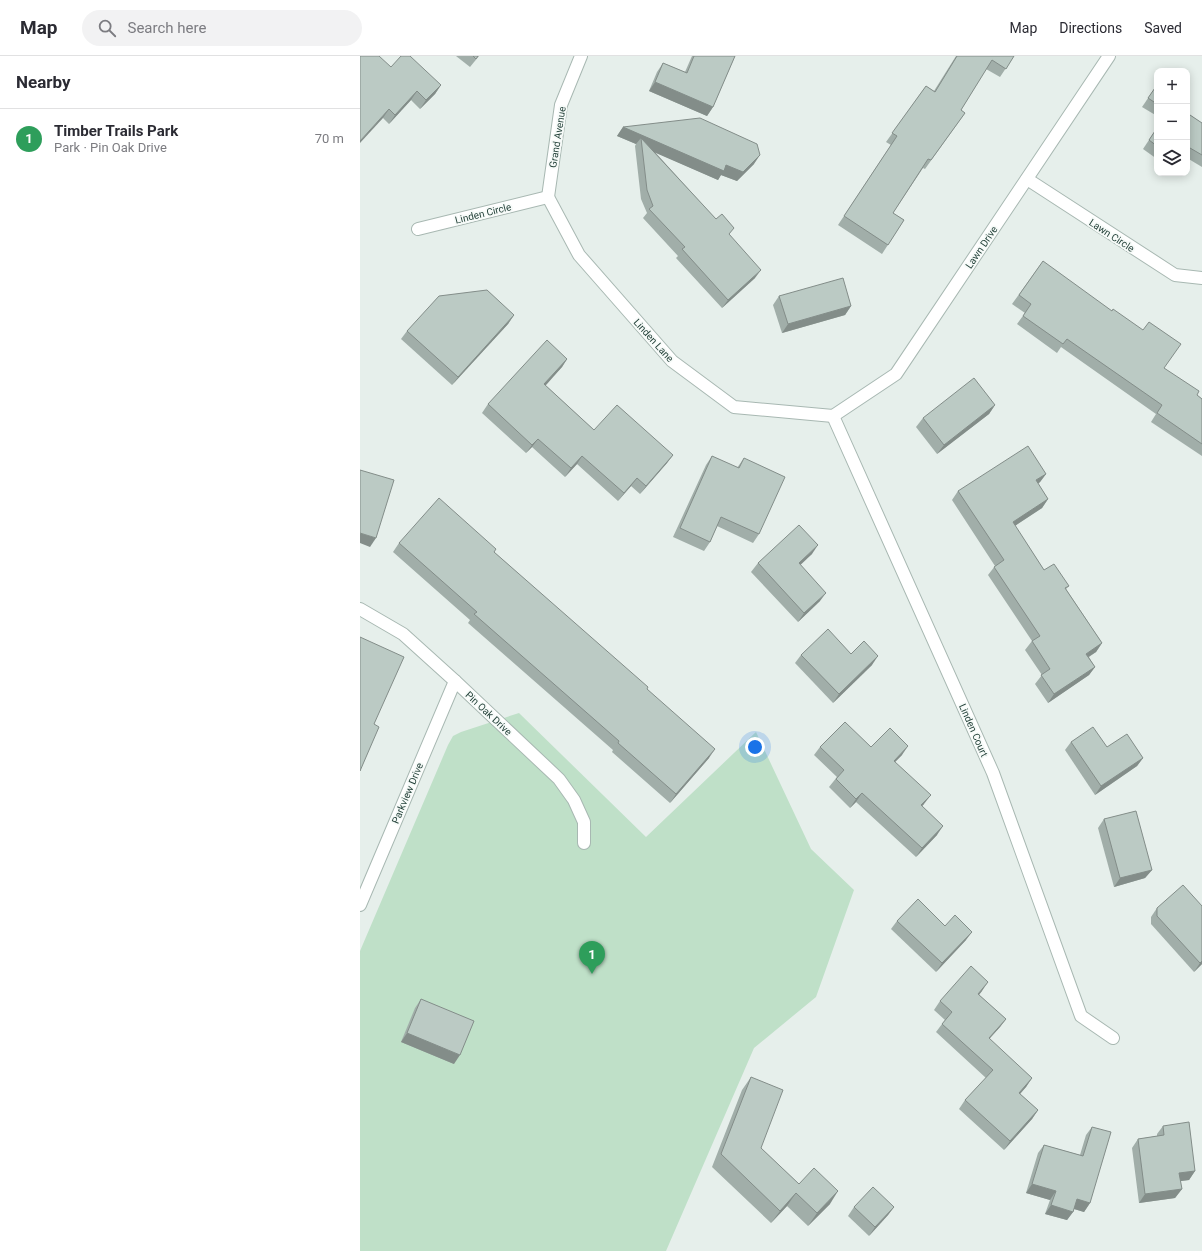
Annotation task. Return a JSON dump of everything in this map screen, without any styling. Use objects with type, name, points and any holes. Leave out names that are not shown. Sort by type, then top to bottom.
[{"type":"street","name":"Grand Avenue","points":[[548,197],[561,105],[581,56]]},
{"type":"street","name":"Lawn Drive","points":[[833,416],[896,374],[1109,56]]},
{"type":"street","name":"Lawn Circle","points":[[1027,179],[1175,275],[1202,278]]},
{"type":"street","name":"Linden Circle","points":[[418,229],[548,197]]},
{"type":"street","name":"Linden Lane","points":[[548,197],[579,255],[672,361],[734,406],[833,416]]},
{"type":"street","name":"Linden Court","points":[[833,416],[993,773],[1081,1016],[1113,1038]]},
{"type":"street","name":"Pin Oak Drive","points":[[360,609],[403,634],[455,681],[559,780],[574,800],[584,822],[584,843]]},
{"type":"street","name":"Parkview Drive","points":[[360,905],[455,681]]},
{"type":"green space","points":[[519,713],[646,837],[756,732],[811,849],[854,890],[816,997],[754,1048],[666,1251],[360,1251],[360,951],[453,736]]},
{"type":"building","points":[[360,56],[379,56],[391,67],[401,56],[410,56],[441,85],[426,100],[417,91],[395,115],[389,109],[360,141]]},
{"type":"building","points":[[694,56],[735,56],[713,107],[655,82],[663,63],[687,73]]},
{"type":"building","points":[[957,56],[1014,56],[1006,69],[992,60],[961,110],[965,113],[931,160],[928,159],[893,213],[904,220],[888,245],[844,216],[897,136],[892,133],[926,86],[935,92]]},
{"type":"building","points":[[1154,89],[1154,102],[1148,98]]},
{"type":"building","points":[[1190,115],[1202,123],[1202,155],[1190,148]]},
{"type":"building","points":[[700,118],[757,144],[760,155],[743,172],[726,165],[724,171],[623,127]]},
{"type":"building","points":[[1154,132],[1154,144],[1149,140]]},
{"type":"building","points":[[641,138],[716,219],[722,214],[734,228],[729,234],[761,270],[728,300],[682,249],[685,247],[649,209],[653,206],[647,190]]},
{"type":"building","points":[[1043,261],[1112,311],[1113,309],[1143,330],[1149,322],[1181,344],[1164,368],[1199,391],[1197,395],[1202,399],[1202,444],[1157,413],[1162,405],[1067,339],[1063,344],[1023,316],[1031,304],[1019,295]]},
{"type":"building","points":[[843,278],[851,306],[788,324],[779,296]]},
{"type":"building","points":[[487,290],[514,315],[458,377],[407,331],[439,296]]},
{"type":"building","points":[[547,340],[567,359],[544,384],[594,430],[617,405],[673,455],[646,486],[637,478],[624,493],[582,456],[571,468],[538,439],[532,445],[488,404]]},
{"type":"building","points":[[974,378],[995,405],[944,445],[923,418]]},
{"type":"building","points":[[1028,446],[1046,474],[1036,480],[1048,499],[1013,522],[1044,570],[1054,564],[1069,586],[1065,588],[1102,643],[1086,654],[1095,667],[1054,694],[1041,675],[1050,669],[1032,641],[1040,636],[994,567],[1004,560],[958,491]]},
{"type":"building","points":[[712,456],[739,468],[744,458],[785,477],[759,534],[721,517],[710,542],[680,528]]},
{"type":"building","points":[[360,470],[394,480],[376,538],[360,533]]},
{"type":"building","points":[[439,498],[496,549],[494,552],[648,687],[647,689],[715,749],[676,794],[618,743],[619,741],[474,614],[477,612],[399,543]]},
{"type":"building","points":[[799,525],[818,545],[799,563],[826,593],[804,613],[758,563]]},
{"type":"building","points":[[828,629],[851,654],[864,641],[878,656],[839,694],[801,655]]},
{"type":"building","points":[[360,637],[404,657],[374,724],[379,727],[360,771]]},
{"type":"building","points":[[845,722],[871,747],[890,728],[908,746],[894,761],[931,795],[921,805],[943,826],[922,848],[862,793],[856,799],[836,779],[844,770],[820,747]]},
{"type":"building","points":[[1093,727],[1107,747],[1127,734],[1143,758],[1101,786],[1071,742]]},
{"type":"building","points":[[1136,811],[1152,870],[1120,878],[1104,819]]},
{"type":"building","points":[[1183,885],[1202,906],[1202,961],[1200,963],[1157,916],[1157,908]]},
{"type":"building","points":[[918,899],[945,926],[955,915],[972,932],[942,963],[897,921]]},
{"type":"building","points":[[971,966],[988,982],[978,994],[1006,1019],[989,1038],[1032,1078],[1019,1093],[1038,1110],[1010,1141],[965,1100],[993,1070],[942,1024],[952,1012],[940,1001]]},
{"type":"building","points":[[421,999],[474,1021],[460,1055],[407,1033]]},
{"type":"building","points":[[751,1077],[783,1090],[761,1148],[799,1184],[814,1168],[838,1191],[817,1213],[796,1193],[780,1211],[721,1154]]},
{"type":"building","points":[[1189,1122],[1195,1171],[1179,1173],[1182,1189],[1145,1194],[1138,1139],[1164,1135],[1163,1126]]},
{"type":"building","points":[[1092,1127],[1111,1132],[1090,1203],[1077,1199],[1073,1212],[1051,1205],[1056,1191],[1032,1184],[1044,1145],[1083,1156]]},
{"type":"building","points":[[873,1187],[894,1207],[875,1227],[854,1207]]},
{"type":"place","name":"Timber Trails Park","points":[[592,974]]}]
